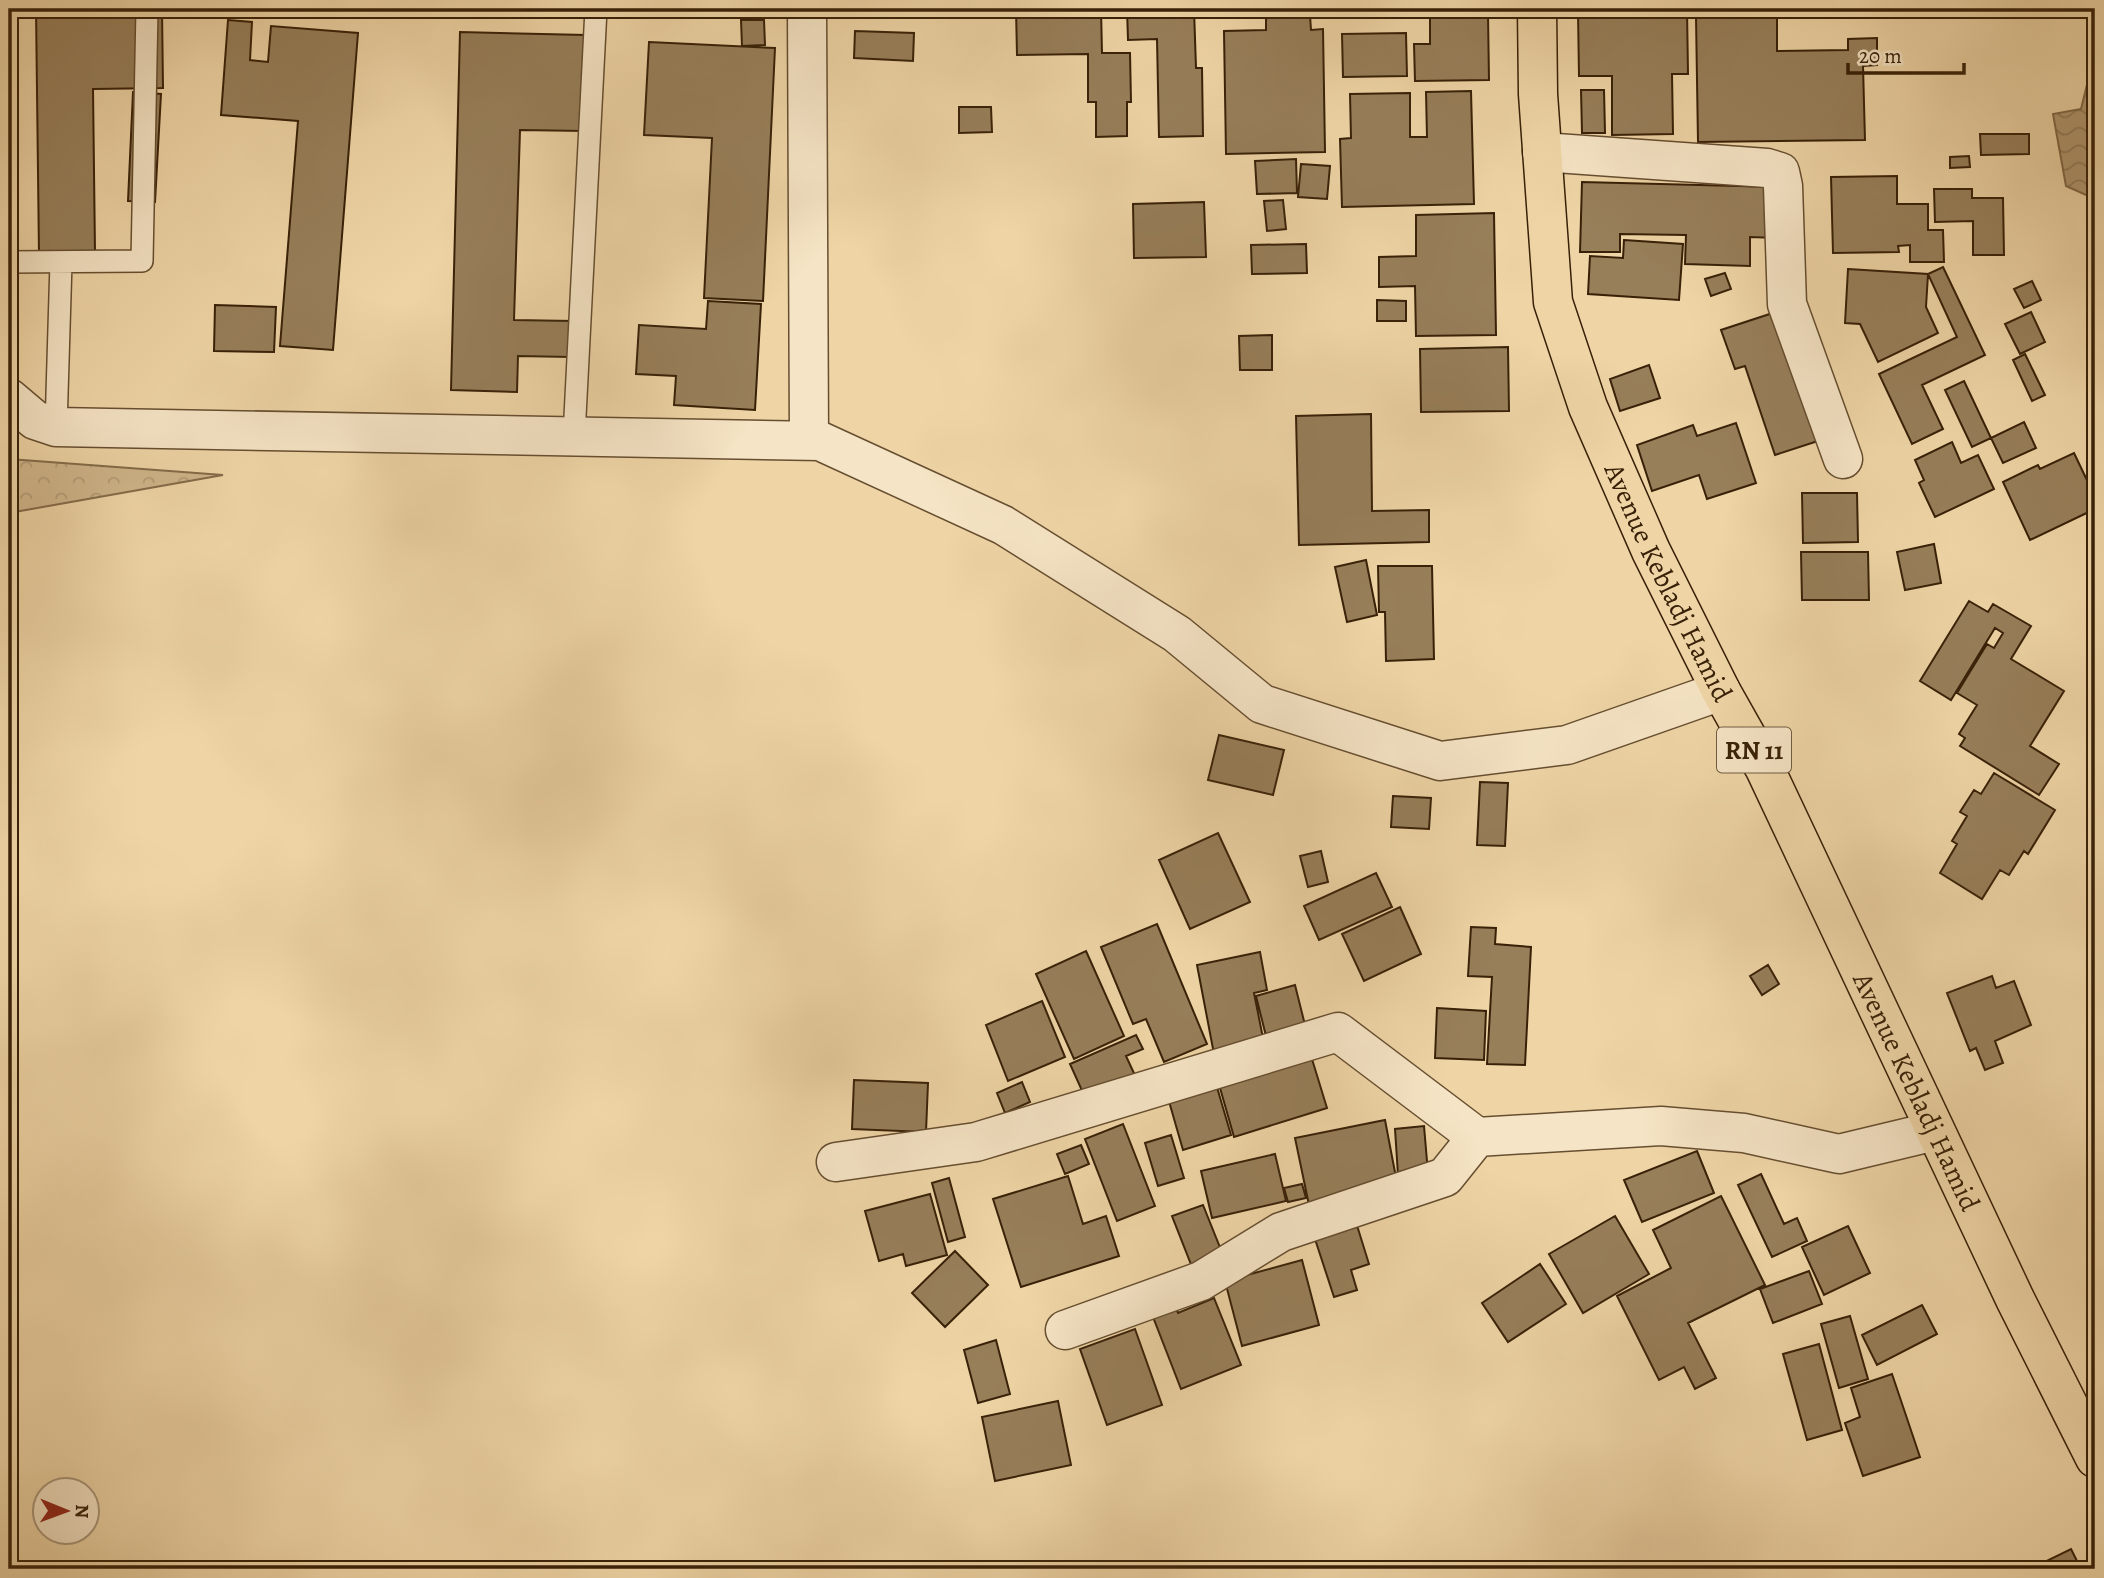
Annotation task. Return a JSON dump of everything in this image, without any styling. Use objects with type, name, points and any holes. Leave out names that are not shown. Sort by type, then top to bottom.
[{"type":"main road","name":"Avenue Kebladj Hamid","points":[[1536,9],[1538,94],[1553,302],[1588,407],[1651,551],[1721,691],[1765,769],[2015,1300],[2095,1458]]},
{"type":"street","points":[[807,9],[809,439]]},
{"type":"street","points":[[1542,152],[1768,168],[1780,172],[1783,186],[1787,304],[1843,459]]},
{"type":"street","points":[[9,398],[34,420],[56,427],[820,441],[1003,525],[1177,634],[1262,704],[1440,761],[1567,746],[1721,691]]},
{"type":"street","points":[[836,1161],[976,1142],[1338,1032],[1476,1137],[1661,1126],[1744,1133],[1839,1154],[1935,1131]]},
{"type":"street","points":[[1065,1330],[1201,1281],[1281,1232],[1445,1177],[1476,1137]]},
{"type":"lane","points":[[9,262],[142,261],[147,9]]},
{"type":"lane","points":[[574,436],[596,9]]},
{"type":"lane","points":[[56,427],[61,262]]},
{"type":"green space","points":[[9,459],[223,475],[9,513]]},
{"type":"water","points":[[2095,52],[2095,199],[2066,186],[2053,114],[2081,109]]},
{"type":"building","points":[[36,9],[162,9],[163,88],[93,89],[95,253],[39,254]]},
{"type":"building","points":[[1016,9],[1101,9],[1102,53],[1130,53],[1131,102],[1127,102],[1127,136],[1096,137],[1096,102],[1088,102],[1088,54],[1017,55]]},
{"type":"building","points":[[1127,9],[1194,9],[1196,68],[1202,68],[1203,136],[1159,137],[1157,39],[1128,40]]},
{"type":"building","points":[[1687,10],[1688,74],[1672,74],[1673,134],[1612,135],[1612,76],[1579,76],[1578,12]]},
{"type":"building","points":[[1488,14],[1489,80],[1415,81],[1414,44],[1430,44],[1430,15]]},
{"type":"building","points":[[1266,15],[1310,15],[1311,30],[1323,29],[1325,152],[1226,154],[1224,31],[1266,30]]},
{"type":"building","points":[[1777,16],[1777,51],[1848,50],[1848,39],[1877,38],[1877,65],[1863,66],[1865,140],[1698,142],[1696,17]]},
{"type":"building","points":[[228,20],[252,22],[250,60],[268,62],[271,26],[358,33],[333,350],[280,346],[298,121],[221,115]]},
{"type":"building","points":[[741,20],[764,20],[765,45],[742,46]]},
{"type":"building","points":[[855,31],[914,33],[913,61],[854,58]]},
{"type":"building","points":[[460,32],[586,35],[584,131],[520,130],[514,320],[573,321],[571,357],[518,356],[517,392],[451,390]]},
{"type":"building","points":[[1406,33],[1407,76],[1343,77],[1342,34]]},
{"type":"building","points":[[649,42],[775,48],[763,301],[704,298],[712,138],[644,135]]},
{"type":"building","points":[[1581,90],[1604,90],[1605,133],[1582,133]]},
{"type":"building","points":[[1471,91],[1474,204],[1342,207],[1340,139],[1351,138],[1350,94],[1410,93],[1410,137],[1427,137],[1426,92]]},
{"type":"building","points":[[133,92],[161,94],[155,202],[128,201]]},
{"type":"building","points":[[959,107],[991,107],[992,132],[959,133]]},
{"type":"building","points":[[1980,134],[2029,134],[2029,154],[1981,155]]},
{"type":"building","points":[[1969,156],[1970,167],[1950,168],[1950,157]]},
{"type":"building","points":[[1296,159],[1297,193],[1257,194],[1255,161]]},
{"type":"building","points":[[1301,164],[1330,166],[1327,199],[1298,197]]},
{"type":"building","points":[[1897,176],[1897,204],[1928,204],[1928,230],[1943,230],[1944,262],[1910,262],[1910,245],[1898,246],[1899,252],[1833,253],[1831,177]]},
{"type":"building","points":[[1582,182],[1777,187],[1776,238],[1750,237],[1750,266],[1685,264],[1686,235],[1620,234],[1620,252],[1580,252]]},
{"type":"building","points":[[1934,189],[1972,189],[1972,198],[2003,198],[2004,255],[1973,255],[1973,221],[1935,222]]},
{"type":"building","points":[[1283,200],[1286,229],[1267,231],[1264,201]]},
{"type":"building","points":[[1204,202],[1206,257],[1134,258],[1133,204]]},
{"type":"building","points":[[1494,213],[1496,335],[1416,336],[1415,286],[1379,287],[1379,257],[1416,256],[1416,215]]},
{"type":"building","points":[[1624,240],[1683,244],[1679,300],[1588,294],[1590,256],[1623,258]]},
{"type":"building","points":[[1306,244],[1307,273],[1252,274],[1251,245]]},
{"type":"building","points":[[1943,267],[1985,355],[1922,385],[1943,429],[1912,444],[1879,374],[1957,337],[1928,274]]},
{"type":"building","points":[[1848,269],[1928,274],[1926,307],[1938,333],[1878,362],[1860,324],[1845,323]]},
{"type":"building","points":[[1725,273],[1731,289],[1711,296],[1705,279]]},
{"type":"building","points":[[2032,281],[2041,300],[2024,308],[2014,289]]},
{"type":"building","points":[[1377,300],[1406,301],[1406,321],[1377,321]]},
{"type":"building","points":[[708,301],[761,304],[755,410],[674,405],[676,376],[636,374],[639,325],[706,329]]},
{"type":"building","points":[[215,305],[276,307],[274,352],[214,351]]},
{"type":"building","points":[[1782,310],[1827,438],[1775,455],[1745,366],[1735,369],[1721,330]]},
{"type":"building","points":[[2031,312],[2045,342],[2020,354],[2005,324]]},
{"type":"building","points":[[1272,335],[1272,370],[1240,370],[1239,336]]},
{"type":"building","points":[[1508,347],[1509,411],[1421,412],[1420,349]]},
{"type":"building","points":[[2025,354],[2045,395],[2032,401],[2013,360]]},
{"type":"building","points":[[1649,365],[1660,398],[1620,411],[1610,379]]},
{"type":"building","points":[[1964,381],[1991,438],[1972,447],[1945,390]]},
{"type":"building","points":[[1371,414],[1372,511],[1429,510],[1429,542],[1299,545],[1296,416]]},
{"type":"building","points":[[2024,422],[2036,448],[2003,463],[1991,438]]},
{"type":"building","points":[[1736,423],[1756,483],[1707,499],[1699,475],[1652,491],[1637,445],[1693,425],[1697,436]]},
{"type":"building","points":[[1952,442],[1961,463],[1978,455],[1994,489],[1935,517],[1919,483],[1924,480],[1915,460]]},
{"type":"building","points":[[2074,453],[2095,497],[2095,509],[2030,540],[2003,482],[2038,465],[2040,469]]},
{"type":"building","points":[[1802,493],[1857,493],[1858,542],[1803,543]]},
{"type":"building","points":[[1934,544],[1941,583],[1905,590],[1897,552]]},
{"type":"building","points":[[1801,552],[1868,552],[1869,600],[1802,600]]},
{"type":"building","points":[[1366,560],[1377,615],[1347,622],[1335,567]]},
{"type":"building","points":[[1378,566],[1432,566],[1434,659],[1386,661],[1385,612],[1379,612]]},
{"type":"building","points":[[1969,601],[1988,612],[1993,604],[2031,626],[2011,659],[2064,691],[2030,746],[2059,764],[2039,795],[1960,746],[1965,738],[1959,734],[1977,705],[1957,693],[1987,644],[1994,648],[2003,633],[1995,628],[1951,700],[1920,681]]},
{"type":"building","points":[[1219,735],[1284,750],[1273,795],[1208,780]]},
{"type":"building","points":[[1994,773],[2055,810],[2028,854],[2024,851],[2009,875],[2000,870],[1982,899],[1940,873],[1957,844],[1952,841],[1967,816],[1960,812],[1974,790],[1981,794]]},
{"type":"building","points":[[1480,782],[1508,783],[1505,846],[1477,845]]},
{"type":"building","points":[[1393,796],[1431,798],[1429,829],[1391,827]]},
{"type":"building","points":[[1218,833],[1250,902],[1190,929],[1159,860]]},
{"type":"building","points":[[1321,851],[1328,882],[1308,887],[1300,856]]},
{"type":"building","points":[[1376,873],[1392,907],[1319,940],[1304,906]]},
{"type":"building","points":[[1400,907],[1421,954],[1364,981],[1342,934]]},
{"type":"building","points":[[1157,924],[1207,1044],[1164,1062],[1146,1019],[1133,1024],[1101,947]]},
{"type":"building","points":[[1471,927],[1496,928],[1495,944],[1531,947],[1525,1065],[1487,1064],[1492,977],[1468,976]]},
{"type":"building","points":[[1086,951],[1124,1036],[1074,1059],[1036,974]]},
{"type":"building","points":[[1260,952],[1267,990],[1254,993],[1264,1043],[1214,1054],[1197,965]]},
{"type":"building","points":[[1768,965],[1779,984],[1762,995],[1750,976]]},
{"type":"building","points":[[1992,976],[1996,988],[2014,981],[2031,1025],[1995,1041],[2003,1063],[1985,1070],[1976,1048],[1970,1051],[1947,993]]},
{"type":"building","points":[[1295,985],[1307,1033],[1268,1044],[1256,996]]},
{"type":"building","points":[[1042,1001],[1065,1057],[1008,1081],[986,1025]]},
{"type":"building","points":[[1437,1008],[1486,1011],[1484,1060],[1435,1058]]},
{"type":"building","points":[[1136,1035],[1143,1049],[1126,1056],[1138,1082],[1088,1104],[1070,1064]]},
{"type":"building","points":[[1308,1046],[1327,1108],[1234,1137],[1216,1074]]},
{"type":"building","points":[[1214,1077],[1231,1135],[1183,1150],[1166,1091]]},
{"type":"building","points":[[854,1080],[928,1083],[926,1132],[852,1129]]},
{"type":"building","points":[[1022,1082],[1030,1102],[1005,1113],[997,1093]]},
{"type":"building","points":[[1385,1120],[1398,1188],[1309,1205],[1295,1138]]},
{"type":"building","points":[[1123,1124],[1155,1206],[1117,1221],[1085,1139]]},
{"type":"building","points":[[1424,1126],[1428,1173],[1398,1175],[1395,1129]]},
{"type":"building","points":[[1171,1135],[1184,1178],[1158,1186],[1145,1143]]},
{"type":"building","points":[[1081,1145],[1089,1164],[1065,1174],[1057,1154]]},
{"type":"building","points":[[1697,1151],[1714,1193],[1642,1222],[1624,1180]]},
{"type":"building","points":[[1275,1154],[1286,1201],[1212,1218],[1201,1171]]},
{"type":"building","points":[[1761,1174],[1784,1224],[1797,1218],[1807,1241],[1772,1257],[1738,1185]]},
{"type":"building","points":[[1068,1176],[1083,1224],[1106,1216],[1119,1256],[1021,1287],[993,1199]]},
{"type":"building","points":[[949,1178],[965,1237],[948,1242],[932,1183]]},
{"type":"building","points":[[1302,1184],[1306,1198],[1288,1202],[1284,1188]]},
{"type":"building","points":[[930,1194],[947,1255],[906,1266],[903,1254],[879,1261],[865,1211]]},
{"type":"building","points":[[1721,1196],[1765,1285],[1688,1323],[1716,1378],[1695,1389],[1684,1367],[1659,1380],[1617,1296],[1671,1268],[1653,1230]]},
{"type":"building","points":[[1203,1205],[1225,1260],[1194,1272],[1172,1216]]},
{"type":"building","points":[[1615,1216],[1649,1274],[1583,1313],[1549,1254]]},
{"type":"building","points":[[1355,1219],[1369,1264],[1351,1270],[1357,1290],[1334,1297],[1313,1233]]},
{"type":"building","points":[[1848,1226],[1870,1273],[1824,1295],[1802,1247]]},
{"type":"building","points":[[955,1251],[988,1285],[945,1327],[912,1293]]},
{"type":"building","points":[[1302,1260],[1319,1325],[1242,1346],[1225,1281]]},
{"type":"building","points":[[1540,1264],[1566,1304],[1508,1342],[1482,1303]]},
{"type":"building","points":[[1809,1271],[1822,1304],[1773,1323],[1760,1289]]},
{"type":"building","points":[[1171,1295],[1178,1313],[1214,1298],[1241,1365],[1181,1389],[1148,1304]]},
{"type":"building","points":[[1922,1305],[1937,1334],[1877,1365],[1862,1335]]},
{"type":"building","points":[[1850,1316],[1868,1379],[1839,1388],[1821,1324]]},
{"type":"building","points":[[1135,1329],[1162,1405],[1107,1425],[1080,1349]]},
{"type":"building","points":[[996,1340],[1010,1394],[978,1403],[964,1350]]},
{"type":"building","points":[[1819,1344],[1842,1430],[1807,1440],[1783,1354]]},
{"type":"building","points":[[1892,1374],[1920,1457],[1863,1476],[1845,1423],[1860,1417],[1851,1388]]},
{"type":"building","points":[[1058,1401],[1071,1465],[995,1481],[982,1417]]},
{"type":"building","points":[[2071,1549],[2081,1569],[2030,1569]]}]
